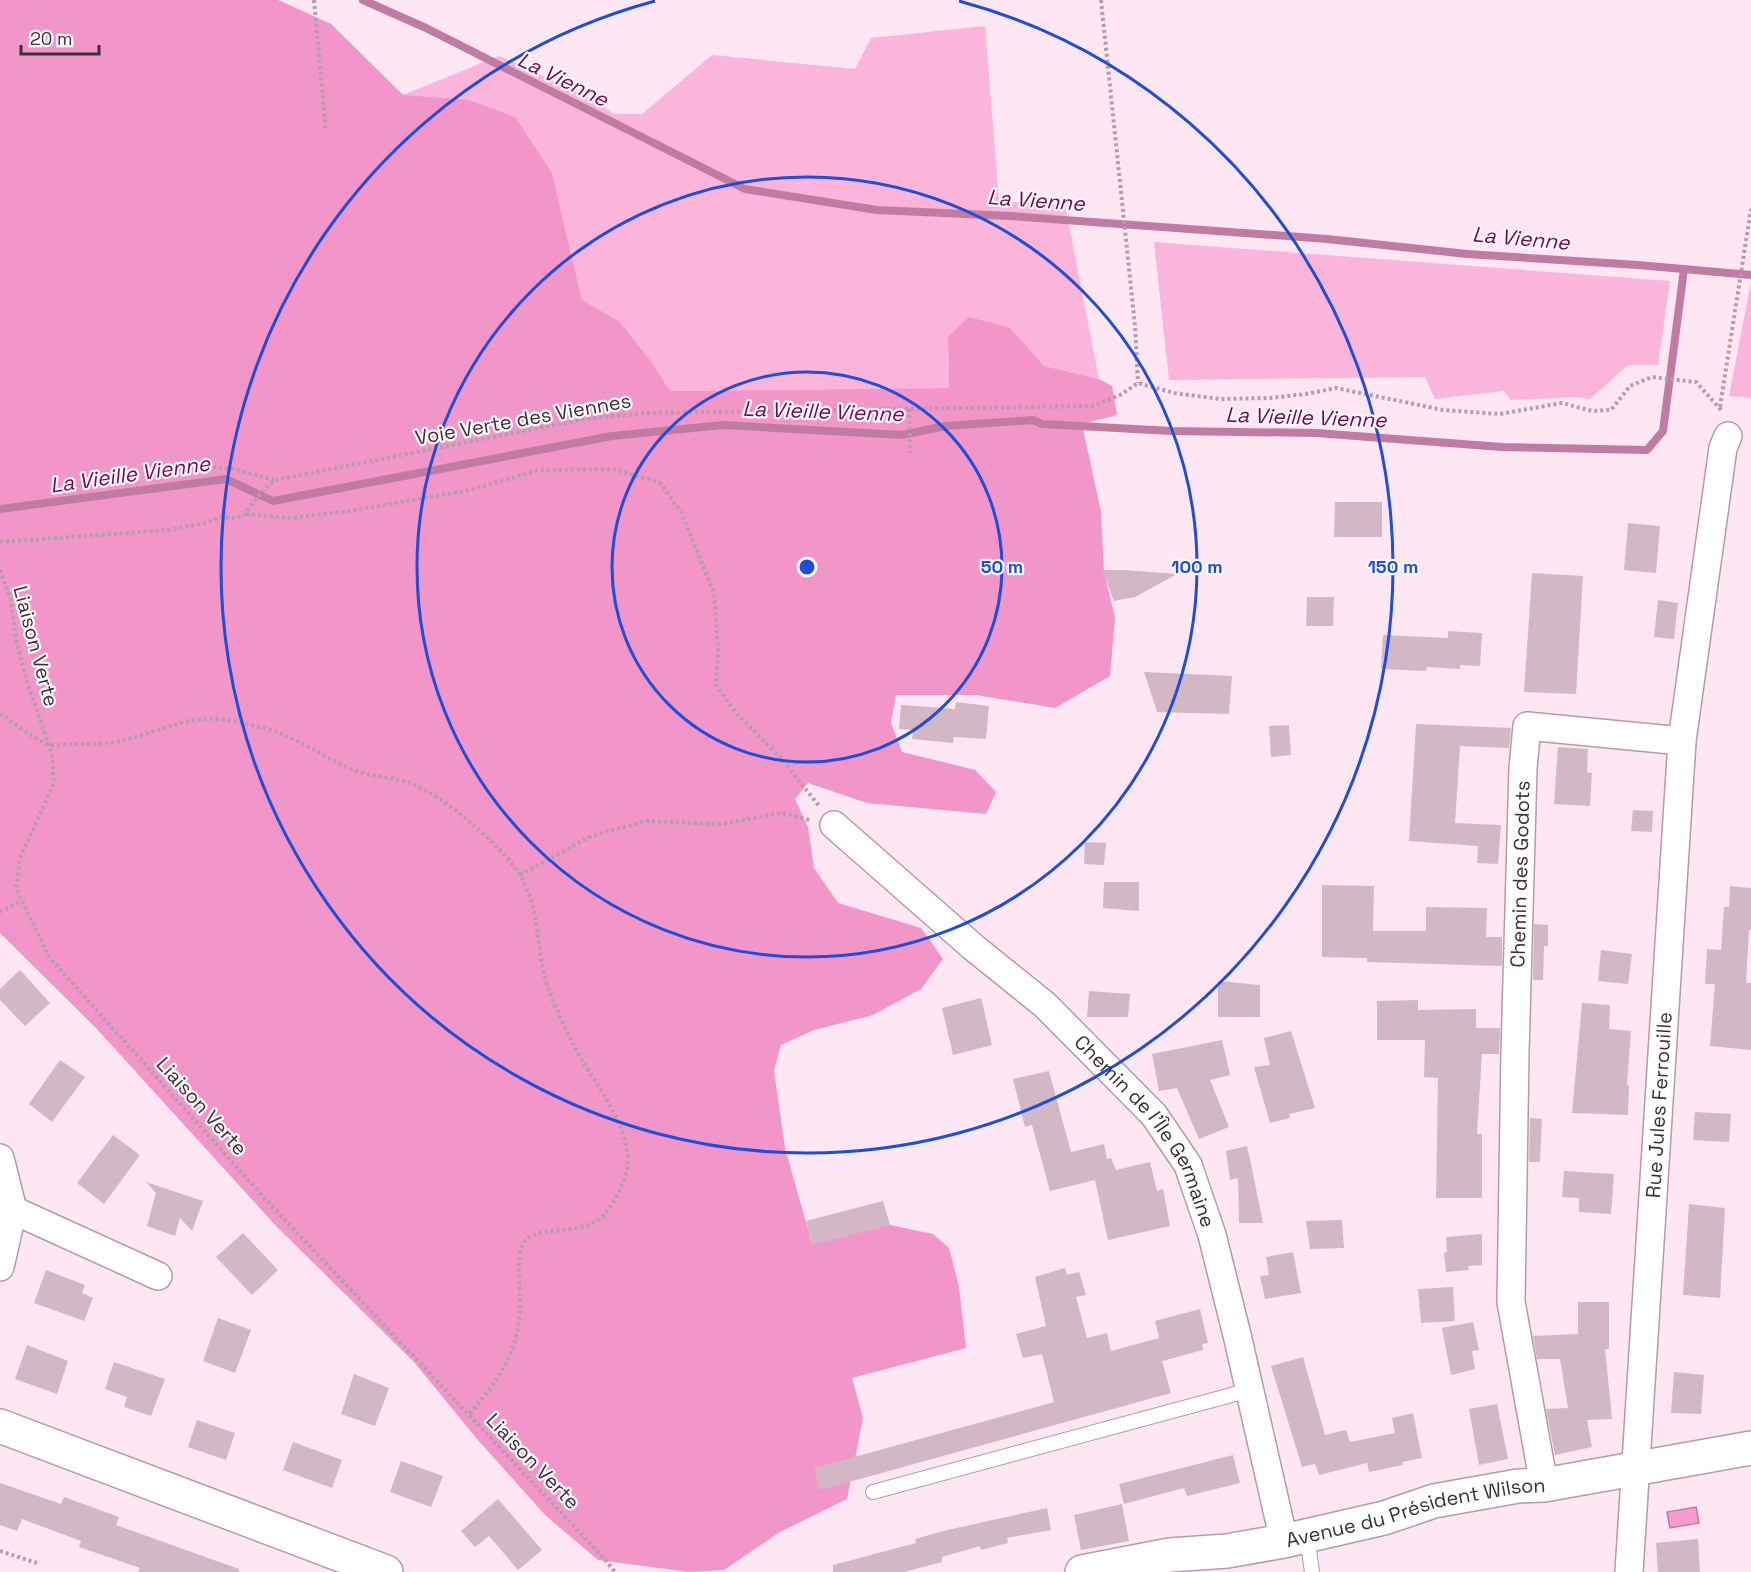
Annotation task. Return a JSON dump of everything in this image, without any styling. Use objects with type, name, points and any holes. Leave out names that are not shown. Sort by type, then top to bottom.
[{"type":"street","points":[[1682,741],[1726,425]]},
{"type":"street","name":"Chemin des Godots","points":[[1544,1485],[1511,1302],[1515,1052],[1523,768],[1527,726],[1682,741]]},
{"type":"street","name":"Rue Jules Ferrouille","points":[[1629,1572],[1682,741]]},
{"type":"street","name":"Chemin de l'Île Germaine","points":[[834,825],[972,946],[1045,1005],[1154,1115],[1188,1166],[1212,1235],[1250,1390],[1295,1537]]},
{"type":"street","points":[[0,1158],[13,1210],[0,1267]]},
{"type":"street","points":[[13,1210],[158,1276]]},
{"type":"street","points":[[1,1427],[386,1572]]},
{"type":"street","name":"Avenue du Président Wilson","points":[[1082,1572],[1170,1555],[1227,1551],[1384,1518],[1434,1500],[1518,1486],[1544,1485],[1751,1448]]},
{"type":"lane","points":[[873,1492],[1250,1390]]},
{"type":"lane","points":[[1295,1537],[1312,1572]]},
{"type":"path","points":[[314,0],[326,131]]},
{"type":"path","points":[[1101,0],[1135,326],[1138,383],[1174,393],[1220,399],[1294,395],[1336,388],[1443,410],[1500,414],[1562,403],[1592,411],[1611,410],[1629,386],[1652,377],[1696,382],[1720,408],[1726,425]]},
{"type":"path","points":[[1720,408],[1751,209]]},
{"type":"path","name":"Voie Verte des Viennes","points":[[245,514],[263,490],[275,480],[585,419],[646,413],[1093,406],[1120,395],[1138,383]]},
{"type":"path","points":[[909,409],[910,453]]},
{"type":"path","points":[[213,467],[234,469],[275,480]]},
{"type":"path","points":[[0,542],[168,530],[205,523],[222,517],[237,518],[245,514],[291,518],[349,511],[465,491],[540,470],[613,469],[660,483],[681,512],[714,593],[718,649],[716,685],[737,714],[782,759],[834,825]]},
{"type":"path","name":"Liaison Verte","points":[[0,570],[11,602],[16,640],[22,663],[52,754],[54,783],[20,858],[16,888],[49,957],[267,1201],[615,1572]]},
{"type":"path","points":[[0,714],[49,745],[109,743],[176,723],[207,718],[266,729],[296,740],[371,776],[408,782],[432,794],[473,826],[502,853],[520,875],[531,900],[544,972],[581,1060],[612,1109],[625,1140],[628,1159],[624,1179],[614,1201],[599,1219],[579,1229],[537,1232],[528,1236],[522,1244],[519,1259],[520,1313],[507,1364],[491,1391],[468,1415]]},
{"type":"path","points":[[520,875],[591,836],[645,821],[720,824],[783,813],[834,825]]},
{"type":"path","points":[[0,912],[22,900]]},
{"type":"path","points":[[0,1551],[37,1563]]},
{"type":"shaded area","points":[[0,0],[278,0],[331,24],[403,95],[469,100],[515,117],[552,173],[582,300],[619,321],[651,361],[670,391],[949,388],[948,337],[969,317],[1010,328],[1044,366],[1099,379],[1112,386],[1117,415],[1082,424],[1101,512],[1104,573],[1115,617],[1110,676],[1055,708],[976,695],[896,695],[891,723],[902,752],[975,770],[996,792],[986,814],[867,803],[808,783],[795,799],[808,827],[814,868],[838,903],[921,928],[943,959],[921,989],[873,1015],[814,1030],[781,1045],[774,1071],[785,1148],[812,1244],[890,1225],[933,1234],[949,1248],[959,1287],[966,1348],[852,1378],[863,1418],[847,1499],[780,1532],[724,1570],[689,1572],[598,1560],[546,1516],[477,1439],[414,1362],[277,1227],[96,1028],[0,933]]},
{"type":"shaded area","points":[[985,26],[999,201],[1065,205],[1099,379],[1043,366],[1010,328],[948,337],[949,388],[670,391],[651,361],[619,321],[582,300],[552,173],[403,95],[499,56],[587,96],[614,114],[642,114],[712,55],[855,69],[871,38]]},
{"type":"shaded area","points":[[1154,242],[1670,281],[1658,365],[1628,365],[1590,399],[1575,397],[1511,400],[1504,391],[1435,399],[1425,377],[1169,380]]},
{"type":"shaded area","points":[[1751,282],[1751,398],[1729,396]]},
{"type":"shaded area","points":[[1696,1507],[1699,1523],[1670,1528],[1667,1512]]},
{"type":"building","points":[[1335,502],[1382,502],[1382,537],[1334,537]]},
{"type":"building","points":[[1628,523],[1660,526],[1656,573],[1624,570]]},
{"type":"building","points":[[1102,570],[1177,574],[1135,597],[1114,601]]},
{"type":"building","points":[[1532,573],[1583,576],[1576,694],[1524,692]]},
{"type":"building","points":[[1307,597],[1334,597],[1333,626],[1306,626]]},
{"type":"building","points":[[1658,600],[1678,603],[1674,639],[1654,637]]},
{"type":"building","points":[[1448,631],[1482,633],[1480,666],[1460,665],[1460,669],[1427,667],[1426,671],[1381,669],[1383,635],[1448,638]]},
{"type":"building","points":[[1144,672],[1232,676],[1229,714],[1157,712]]},
{"type":"building","points":[[956,702],[989,706],[986,739],[954,737],[953,743],[912,739],[913,730],[899,729],[901,705],[955,709]]},
{"type":"building","points":[[1416,724],[1511,728],[1509,748],[1460,746],[1455,823],[1501,825],[1498,864],[1477,863],[1478,846],[1409,841]]},
{"type":"building","points":[[1289,725],[1291,755],[1271,757],[1269,726]]},
{"type":"building","points":[[1558,747],[1588,749],[1587,772],[1592,773],[1590,806],[1554,804]]},
{"type":"building","points":[[1633,810],[1653,811],[1652,832],[1631,831]]},
{"type":"building","points":[[1085,842],[1106,843],[1104,865],[1084,864]]},
{"type":"building","points":[[1104,882],[1139,882],[1139,911],[1103,908]]},
{"type":"building","points":[[1322,885],[1374,886],[1373,931],[1426,931],[1426,907],[1487,908],[1486,937],[1502,937],[1502,966],[1367,962],[1367,958],[1322,957]]},
{"type":"building","points":[[1730,886],[1751,888],[1751,930],[1749,930],[1746,983],[1751,983],[1751,1050],[1710,1046],[1715,984],[1705,984],[1707,949],[1721,950],[1724,907],[1729,907]]},
{"type":"building","points":[[1534,924],[1548,925],[1548,946],[1544,946],[1543,980],[1533,980]]},
{"type":"building","points":[[1601,950],[1632,954],[1628,984],[1598,981]]},
{"type":"building","points":[[20,970],[50,1003],[25,1026],[0,1000],[0,989]]},
{"type":"building","points":[[1218,981],[1260,985],[1260,1017],[1218,1017]]},
{"type":"building","points":[[1089,991],[1130,994],[1128,1017],[1087,1017]]},
{"type":"building","points":[[981,998],[992,1045],[953,1055],[942,1008]]},
{"type":"building","points":[[1418,1000],[1418,1010],[1476,1009],[1476,1028],[1500,1028],[1499,1054],[1482,1054],[1477,1134],[1482,1134],[1482,1198],[1436,1198],[1438,1078],[1424,1077],[1425,1040],[1377,1040],[1377,1001]]},
{"type":"building","points":[[1582,1003],[1610,1005],[1609,1029],[1631,1031],[1627,1085],[1629,1085],[1628,1115],[1572,1113]]},
{"type":"building","points":[[1291,1031],[1315,1108],[1289,1114],[1290,1118],[1270,1123],[1254,1067],[1270,1065],[1264,1038]]},
{"type":"building","points":[[1222,1040],[1230,1075],[1210,1080],[1229,1127],[1199,1139],[1177,1088],[1159,1091],[1152,1054]]},
{"type":"building","points":[[60,1060],[85,1077],[52,1122],[29,1104]]},
{"type":"building","points":[[1049,1071],[1071,1152],[1104,1144],[1107,1159],[1111,1158],[1116,1170],[1150,1162],[1157,1191],[1163,1189],[1170,1226],[1108,1240],[1095,1180],[1050,1191],[1032,1125],[1025,1127],[1013,1079]]},
{"type":"building","points":[[1695,1112],[1731,1114],[1729,1142],[1693,1140]]},
{"type":"building","points":[[1530,1118],[1542,1119],[1540,1162],[1529,1162]]},
{"type":"building","points":[[113,1135],[140,1155],[104,1204],[77,1183]]},
{"type":"building","points":[[1247,1146],[1263,1223],[1239,1223],[1238,1178],[1230,1180],[1226,1151]]},
{"type":"building","points":[[1564,1171],[1614,1174],[1611,1214],[1579,1212],[1579,1198],[1562,1197]]},
{"type":"building","points":[[146,1182],[203,1201],[192,1231],[180,1218],[175,1236],[147,1226],[156,1193]]},
{"type":"building","points":[[883,1201],[890,1225],[812,1245],[806,1221]]},
{"type":"building","points":[[1689,1204],[1725,1208],[1720,1298],[1683,1295]]},
{"type":"building","points":[[1342,1220],[1344,1248],[1310,1249],[1306,1221]]},
{"type":"building","points":[[243,1233],[278,1270],[252,1295],[216,1257]]},
{"type":"building","points":[[1482,1234],[1482,1265],[1468,1266],[1469,1270],[1446,1272],[1444,1253],[1447,1252],[1446,1237]]},
{"type":"building","points":[[1293,1252],[1301,1293],[1265,1299],[1260,1276],[1269,1275],[1266,1257]]},
{"type":"building","points":[[1065,1268],[1067,1275],[1079,1272],[1086,1295],[1076,1297],[1087,1338],[1107,1333],[1111,1351],[1159,1338],[1155,1321],[1200,1309],[1208,1343],[1202,1344],[1203,1350],[1162,1361],[1171,1393],[820,1490],[814,1468],[1054,1402],[1042,1354],[1023,1358],[1016,1334],[1046,1326],[1035,1277]]},
{"type":"building","points":[[46,1270],[85,1285],[82,1293],[93,1298],[84,1321],[34,1303]]},
{"type":"building","points":[[1453,1287],[1455,1321],[1421,1323],[1418,1289]]},
{"type":"building","points":[[1578,1302],[1609,1302],[1609,1349],[1605,1349],[1612,1419],[1587,1420],[1592,1447],[1555,1455],[1546,1409],[1568,1408],[1560,1359],[1537,1359],[1533,1336],[1578,1334]]},
{"type":"building","points":[[218,1318],[251,1330],[235,1373],[203,1361]]},
{"type":"building","points":[[1473,1322],[1479,1350],[1472,1351],[1475,1369],[1451,1375],[1442,1328]]},
{"type":"building","points":[[27,1345],[68,1361],[57,1394],[15,1379]]},
{"type":"building","points":[[1303,1357],[1325,1435],[1346,1430],[1350,1442],[1395,1433],[1392,1418],[1413,1413],[1422,1458],[1402,1462],[1403,1465],[1369,1472],[1367,1463],[1319,1475],[1315,1464],[1302,1467],[1271,1366]]},
{"type":"building","points":[[114,1362],[165,1379],[151,1416],[124,1407],[127,1397],[105,1389]]},
{"type":"building","points":[[1674,1372],[1704,1375],[1701,1414],[1671,1413]]},
{"type":"building","points":[[354,1374],[389,1388],[375,1426],[341,1414]]},
{"type":"building","points":[[1497,1404],[1508,1459],[1479,1465],[1469,1409]]},
{"type":"building","points":[[197,1420],[235,1433],[226,1460],[188,1447]]},
{"type":"building","points":[[293,1442],[342,1460],[332,1488],[283,1470]]},
{"type":"building","points":[[1233,1455],[1240,1483],[1187,1496],[1184,1488],[1124,1504],[1119,1484]]},
{"type":"building","points":[[401,1461],[443,1476],[431,1507],[390,1492]]},
{"type":"building","points":[[0,1483],[61,1504],[64,1497],[119,1517],[116,1525],[239,1569],[239,1572],[138,1572],[140,1568],[79,1547],[81,1541],[22,1519],[17,1531],[0,1525]]},
{"type":"building","points":[[498,1499],[542,1550],[518,1570],[489,1536],[475,1547],[461,1531]]},
{"type":"building","points":[[1122,1504],[1129,1541],[1081,1550],[1074,1515]]},
{"type":"building","points":[[1047,1508],[1051,1530],[1007,1538],[1008,1543],[981,1550],[980,1546],[942,1557],[942,1562],[904,1572],[833,1572],[833,1565],[916,1543],[915,1539]]},
{"type":"building","points":[[1698,1539],[1700,1572],[1658,1572],[1656,1543]]},
{"type":"waterway","name":"La Vienne","points":[[363,0],[426,28],[745,189],[877,210],[1010,216],[1327,239],[1467,254],[1751,275]]},
{"type":"waterway","name":"La Vieille Vienne","points":[[0,509],[226,479],[273,501],[612,436],[723,425],[902,435],[945,426],[1033,420],[1042,424],[1172,431],[1316,433],[1502,447],[1647,450],[1663,431],[1684,269]]}]
